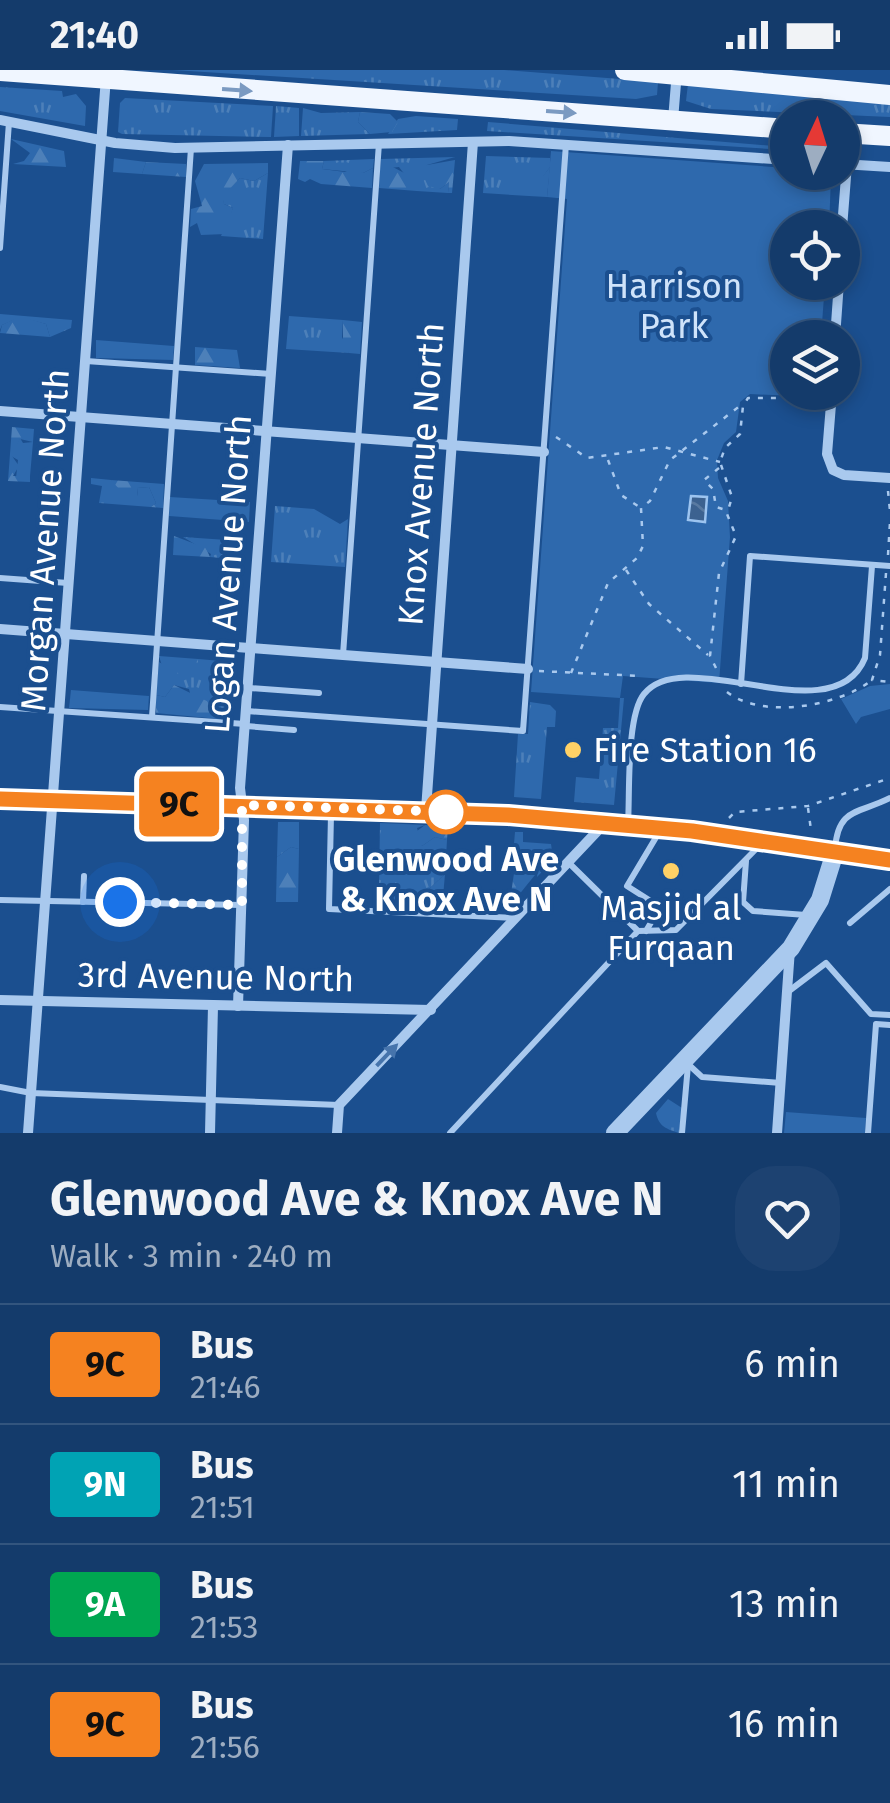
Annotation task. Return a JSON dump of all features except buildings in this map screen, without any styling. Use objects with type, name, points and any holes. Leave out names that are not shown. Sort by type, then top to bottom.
[{"type":"main road","points":[[625,70],[890,94]]},
{"type":"main road","points":[[0,72],[106,75],[770,127]]},
{"type":"main road","points":[[860,134],[890,136]]},
{"type":"street","points":[[673,120],[677,72]]},
{"type":"street","name":"Morgan Avenue North","points":[[28,1133],[106,75]]},
{"type":"street","points":[[4,121],[100,140],[191,148],[472,142],[566,144],[770,159]]},
{"type":"street","name":"Knox Avenue North","points":[[426,810],[472,142]]},
{"type":"street","name":"Logan Avenue North","points":[[238,1006],[247,688],[288,146]]},
{"type":"street","points":[[860,165],[890,167]]},
{"type":"street","points":[[0,410],[544,452]]},
{"type":"street","points":[[831,410],[828,454],[833,470],[889,484]]},
{"type":"street","points":[[0,629],[528,669]]},
{"type":"street","points":[[0,799],[426,810],[661,828],[890,860]]},
{"type":"street","points":[[337,1133],[339,1106],[604,823]]},
{"type":"street","points":[[615,1133],[790,948],[812,916],[835,852]]},
{"type":"street","points":[[777,1133],[790,948]]},
{"type":"street","name":"3rd Avenue North","points":[[0,1000],[430,1010]]},
{"type":"street","points":[[210,1133],[213,1006]]},
{"type":"lane","points":[[0,248],[4,121]]},
{"type":"lane","points":[[343,655],[379,144]]},
{"type":"lane","points":[[246,711],[523,731],[566,144]]},
{"type":"lane","points":[[152,717],[191,148]]},
{"type":"lane","points":[[86,360],[270,374]]},
{"type":"lane","points":[[741,685],[750,556],[888,567]]},
{"type":"lane","points":[[628,825],[636,714],[644,694],[672,678],[716,678],[741,685],[802,690],[848,680],[859,672],[865,658],[872,566]]},
{"type":"lane","points":[[0,578],[68,583]]},
{"type":"lane","points":[[247,688],[319,693]]},
{"type":"lane","points":[[0,707],[294,730]]},
{"type":"lane","points":[[835,852],[839,824],[848,814],[890,798]]},
{"type":"lane","points":[[331,808],[329,909],[516,918]]},
{"type":"lane","points":[[450,1133],[642,931],[660,907],[627,886],[661,828]]},
{"type":"lane","points":[[569,862],[642,931],[676,930],[764,841]]},
{"type":"lane","points":[[746,860],[743,902],[752,911],[812,916]]},
{"type":"lane","points":[[83,902],[84,876]]},
{"type":"lane","points":[[850,922],[890,889]]},
{"type":"lane","points":[[0,900],[242,905]]},
{"type":"lane","points":[[788,993],[826,963],[870,1014],[890,1015]]},
{"type":"lane","points":[[868,1133],[876,1024],[890,1025]]},
{"type":"lane","points":[[688,1059],[702,1077],[781,1083]]},
{"type":"lane","points":[[682,1133],[688,1059]]},
{"type":"lane","points":[[0,1087],[31,1093],[339,1106]]},
{"type":"path","points":[[641,508],[650,501],[668,463],[738,404],[743,406]]},
{"type":"path","points":[[545,437],[566,440],[579,456],[607,458],[646,448],[684,452],[720,464],[704,480],[713,490],[716,506],[728,510]]},
{"type":"path","points":[[607,458],[621,496],[641,508]]},
{"type":"path","points":[[889,484],[890,512]]},
{"type":"path","points":[[571,673],[608,583],[626,570],[642,546],[641,508]]},
{"type":"path","points":[[890,522],[880,654],[872,680],[890,682]]},
{"type":"path","points":[[626,570],[649,604],[700,652],[710,656]]},
{"type":"path","points":[[528,669],[642,676]]},
{"type":"path","points":[[729,818],[735,812],[808,806],[890,778]]},
{"type":"path","points":[[808,806],[810,830]]},
{"type":"green space","points":[[173,70],[504,70],[658,82],[657,95],[636,99]]},
{"type":"green space","points":[[688,84],[858,100],[770,100],[770,112],[711,109],[686,101]]},
{"type":"green space","points":[[0,87],[62,91],[63,97],[76,94],[86,106],[85,126],[0,111]]},
{"type":"green space","points":[[125,98],[273,106],[271,137],[122,134],[118,132],[120,103]]},
{"type":"green space","points":[[860,100],[890,103],[890,117],[860,116]]},
{"type":"green space","points":[[276,106],[299,108],[299,136],[274,137]]},
{"type":"green space","points":[[303,108],[321,113],[360,112],[358,122],[370,134],[301,136]]},
{"type":"green space","points":[[360,112],[390,114],[398,122],[392,132],[370,134],[358,122]]},
{"type":"green space","points":[[398,119],[458,119],[457,130],[388,134]]},
{"type":"green space","points":[[488,122],[770,146],[770,149],[487,131]]},
{"type":"green space","points":[[11,139],[64,151],[66,167],[13,164],[24,161],[30,153]]},
{"type":"green space","name":"Harrison Park","points":[[551,151],[770,167],[770,190],[831,190],[830,210],[770,210],[770,300],[824,300],[822,320],[770,320],[770,395],[750,394],[740,402],[736,432],[724,443],[717,460],[718,478],[728,501],[730,537],[719,683],[623,676],[620,698],[531,692],[567,199],[547,197]]},
{"type":"green space","points":[[486,156],[550,158],[550,167],[529,196],[483,193]]},
{"type":"green space","points":[[455,157],[427,165],[426,177],[440,189],[449,182],[448,193],[417,191],[399,167],[380,169],[381,159]]},
{"type":"green space","points":[[114,158],[146,162],[142,174],[113,172]]},
{"type":"green space","points":[[374,159],[373,168],[363,173],[322,169],[324,161]]},
{"type":"green space","points":[[455,160],[452,193],[448,193],[449,182],[440,189],[428,186],[421,171],[427,165]]},
{"type":"green space","points":[[300,161],[324,161],[322,169],[345,172],[353,168],[363,173],[373,168],[372,188],[321,184],[310,179],[305,182],[298,179]]},
{"type":"green space","points":[[146,162],[186,164],[186,177],[142,174]]},
{"type":"green space","points":[[268,163],[268,173],[254,181],[240,178],[223,196],[224,204],[233,208],[225,234],[201,235],[197,223],[190,227],[191,209],[202,206],[195,181],[204,164]]},
{"type":"green space","points":[[389,165],[408,175],[418,172],[417,191],[379,188],[380,169]]},
{"type":"green space","points":[[550,167],[547,197],[529,196],[528,178],[543,176]]},
{"type":"green space","points":[[268,173],[263,239],[221,236],[233,208],[224,204],[222,196],[240,178],[254,181]]},
{"type":"green space","points":[[0,314],[72,320],[71,328],[50,337],[46,324],[20,317],[2,325],[0,330]]},
{"type":"green space","points":[[20,316],[46,324],[50,337],[0,333],[2,325]]},
{"type":"green space","points":[[289,316],[343,320],[342,337],[349,353],[286,349]]},
{"type":"green space","points":[[343,320],[362,322],[360,354],[349,353],[343,345]]},
{"type":"green space","points":[[96,340],[174,346],[173,360],[96,358]]},
{"type":"green space","points":[[195,347],[237,350],[240,368],[195,365]]},
{"type":"green space","points":[[12,427],[34,429],[33,442],[20,439],[12,456],[19,466],[13,476],[30,476],[30,482],[8,481]]},
{"type":"green space","points":[[20,438],[23,443],[33,442],[30,476],[16,478],[18,460],[11,456]]},
{"type":"green space","points":[[91,478],[111,480],[138,496],[137,488],[149,487],[156,503],[151,507],[99,503],[102,486],[91,484]]},
{"type":"green space","points":[[111,480],[164,484],[163,508],[151,507],[156,503],[149,487],[137,488],[138,497],[120,490]]},
{"type":"green space","points":[[170,497],[250,502],[249,522],[169,516]]},
{"type":"green space","points":[[275,506],[314,509],[340,524],[348,519],[345,567],[271,562]]},
{"type":"green space","points":[[174,536],[206,548],[210,557],[173,555]]},
{"type":"green space","points":[[183,537],[241,541],[240,554],[231,559],[210,557],[211,554]]},
{"type":"green space","points":[[159,656],[198,659],[198,664],[185,677],[162,666]]},
{"type":"green space","points":[[198,659],[233,662],[229,719],[219,719],[219,707],[191,697],[189,689],[174,685],[165,697],[156,695],[159,662],[171,669],[190,669]]},
{"type":"green space","points":[[890,684],[890,709],[861,717],[856,724],[841,699],[870,686]]},
{"type":"green space","points":[[174,685],[219,707],[219,719],[156,713],[156,695],[165,697]]},
{"type":"green space","points":[[71,690],[149,696],[148,710],[69,708]]},
{"type":"green space","points":[[620,698],[624,698],[614,805],[574,802],[576,777],[599,779],[603,728],[618,728]]},
{"type":"green space","points":[[530,702],[550,705],[556,711],[555,727],[547,727],[541,799],[514,797],[518,734],[528,734]]},
{"type":"green space","points":[[278,822],[299,822],[299,849],[291,847],[277,857]]},
{"type":"green space","points":[[380,823],[425,825],[417,828],[422,846],[435,837],[447,840],[445,874],[414,903],[400,900],[402,893],[379,887]]},
{"type":"green space","points":[[425,825],[448,826],[447,840],[435,837],[422,846],[413,834]]},
{"type":"green space","points":[[515,832],[523,832],[523,842],[551,844],[552,851],[560,853],[537,877],[538,870],[517,860],[512,868]]},
{"type":"green space","points":[[291,847],[299,849],[298,902],[276,902],[277,857]]},
{"type":"green space","points":[[516,860],[539,870],[509,907]]},
{"type":"green space","points":[[445,874],[442,908],[419,907],[414,903]]},
{"type":"green space","points":[[396,882],[402,893],[398,907],[378,906],[379,887],[388,889]]},
{"type":"green space","points":[[668,1099],[682,1108],[679,1133],[664,1127],[657,1118],[656,1113]]},
{"type":"green space","points":[[786,1112],[866,1118],[865,1133],[784,1133]]},
{"type":"water","points":[[691,496],[707,497],[705,522],[688,520]]},
{"type":"bus line","name":"9C","points":[[0,799],[508,815],[692,831],[890,860]]},
{"type":"place","name":"Fire Station 16","points":[[573,750]]},
{"type":"place","name":"Glenwood Ave & Knox Ave N","points":[[446,812]]},
{"type":"place","name":"Masjid al Furqaan","points":[[671,871]]},
{"type":"route","points":[[120,902],[242,905],[242,805],[454,812],[446,812]]}]
